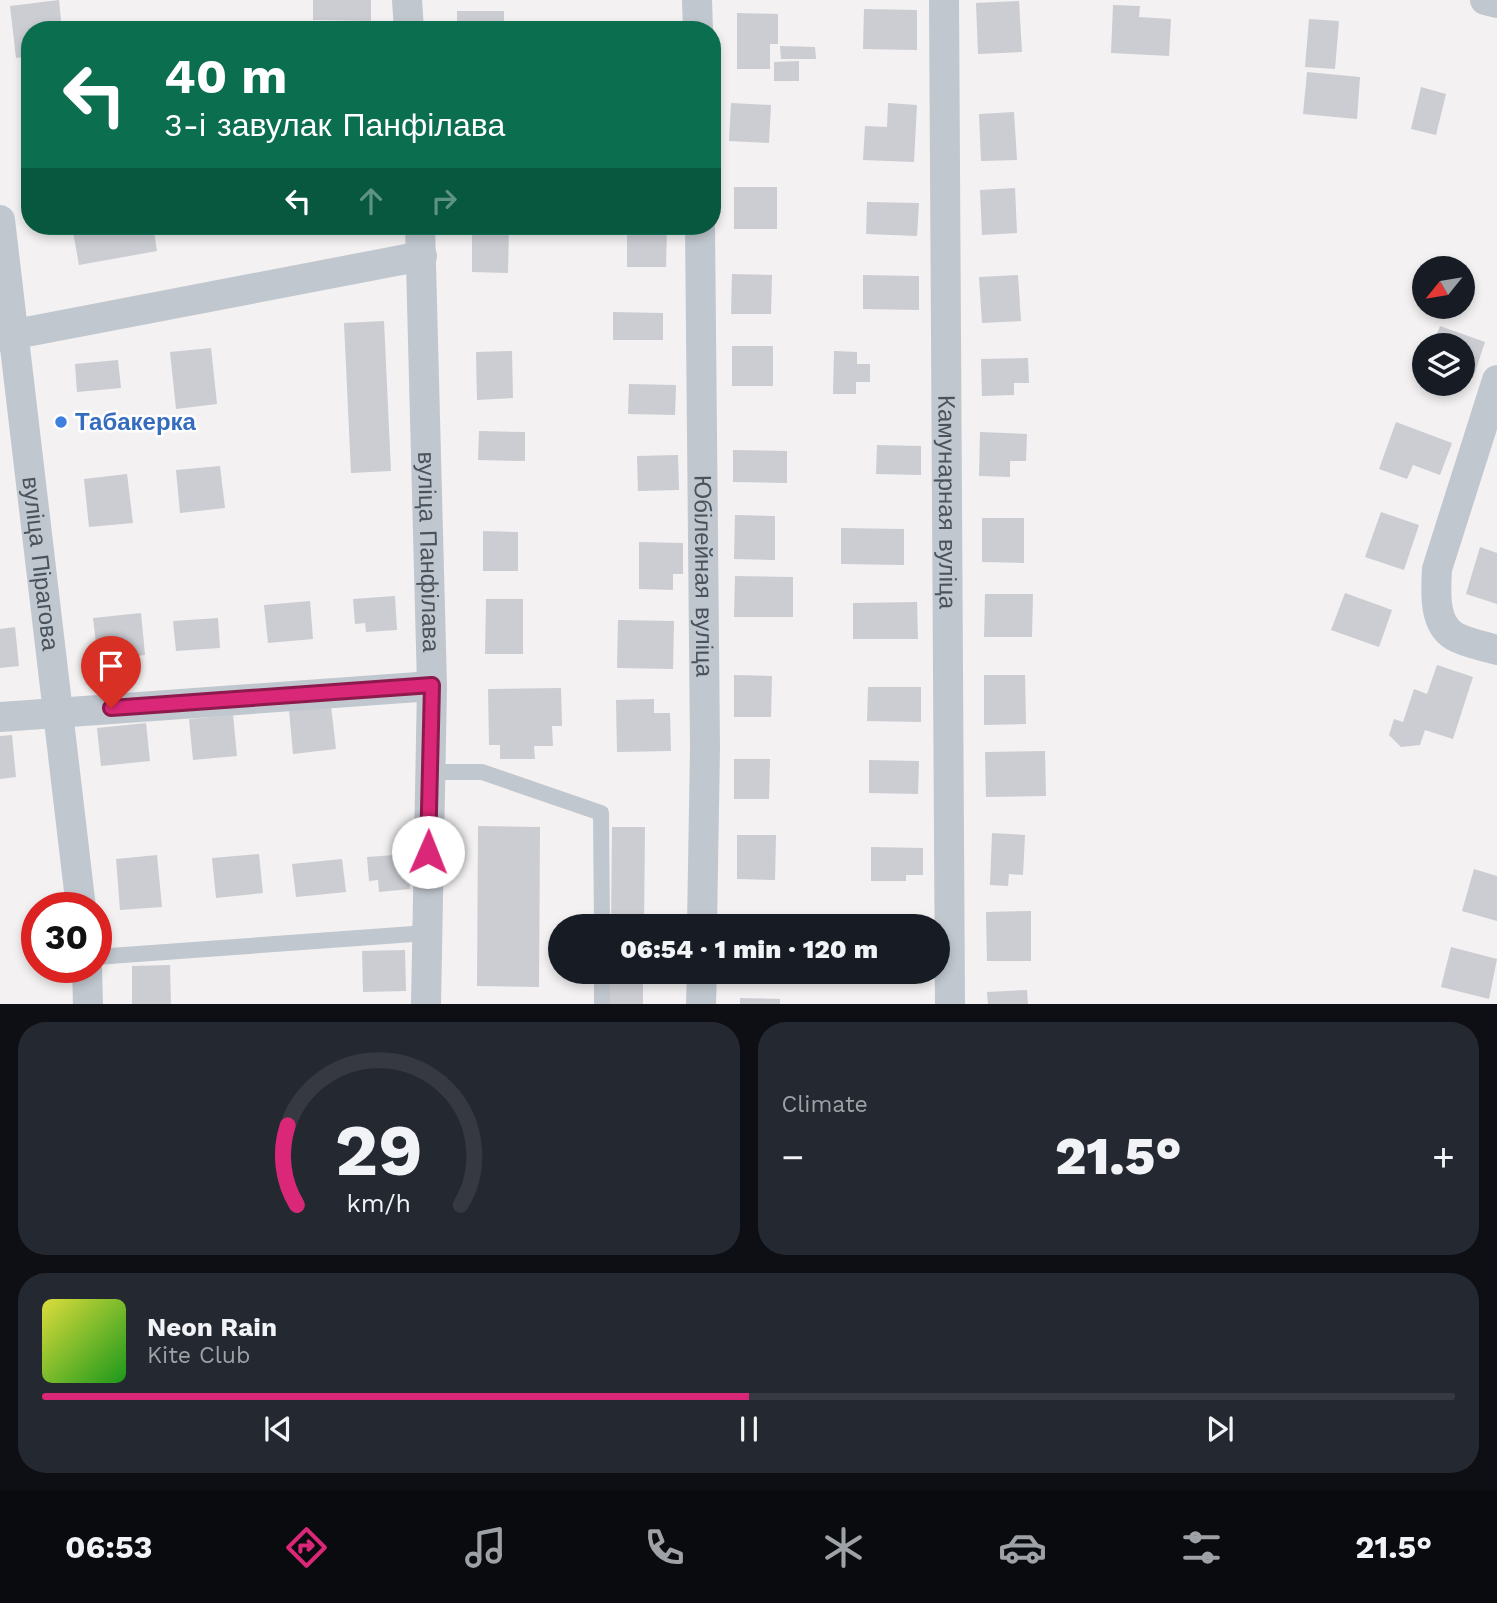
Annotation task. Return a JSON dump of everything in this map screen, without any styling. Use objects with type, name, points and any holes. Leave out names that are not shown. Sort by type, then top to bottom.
[{"type":"street","points":[[408,0],[409,21]]},
{"type":"street","points":[[697,0],[698,21]]},
{"type":"street","name":"Камунарная вуліца","points":[[943,0],[950,1004]]},
{"type":"street","points":[[1485,0],[1497,3]]},
{"type":"street","name":"вуліца Пірагова","points":[[0,220],[7,336],[58,712],[78,892]]},
{"type":"street","name":"вуліца Панфілава","points":[[421,235],[432,685],[426,1004]]},
{"type":"street","name":"Юбілейная вуліца","points":[[700,235],[705,748],[702,914]]},
{"type":"street","points":[[7,336],[422,256]]},
{"type":"street","points":[[1497,380],[1437,569],[1436,598],[1440,618],[1453,636],[1497,650]]},
{"type":"street","points":[[0,717],[432,685]]},
{"type":"street","points":[[87,983],[88,1004]]},
{"type":"street","points":[[701,1004],[702,984]]},
{"type":"lane","points":[[430,772],[482,772],[601,813],[602,914]]},
{"type":"lane","points":[[112,956],[427,933]]},
{"type":"lane","points":[[602,984],[602,1004]]},
{"type":"building","points":[[59,0],[61,21],[21,21],[21,57],[16,58],[10,6]]},
{"type":"building","points":[[313,0],[371,0],[371,21],[313,20]]},
{"type":"building","points":[[1019,1],[1022,52],[978,54],[976,3]]},
{"type":"building","points":[[1113,5],[1140,6],[1139,17],[1171,19],[1169,56],[1111,53]]},
{"type":"building","points":[[864,9],[917,10],[917,50],[863,49]]},
{"type":"building","points":[[457,11],[504,11],[504,21],[457,21]]},
{"type":"building","points":[[737,13],[778,14],[778,44],[770,44],[770,69],[737,69]]},
{"type":"building","points":[[1309,19],[1339,21],[1335,69],[1305,67]]},
{"type":"building","points":[[780,46],[815,47],[816,59],[781,59]]},
{"type":"building","points":[[799,61],[799,81],[774,81],[774,62]]},
{"type":"building","points":[[1307,72],[1360,77],[1357,119],[1303,114]]},
{"type":"building","points":[[1421,87],[1446,94],[1436,135],[1411,129]]},
{"type":"building","points":[[731,103],[771,105],[769,143],[729,141]]},
{"type":"building","points":[[888,103],[917,105],[914,162],[863,160],[865,126],[887,127]]},
{"type":"building","points":[[1014,112],[1017,160],[981,161],[979,114]]},
{"type":"building","points":[[734,187],[777,187],[777,229],[734,229]]},
{"type":"building","points":[[1015,188],[1017,233],[982,235],[980,190]]},
{"type":"building","points":[[867,202],[919,203],[917,236],[866,234]]},
{"type":"building","points":[[74,235],[154,235],[157,251],[79,265]]},
{"type":"building","points":[[472,235],[509,235],[508,273],[472,272]]},
{"type":"building","points":[[627,235],[667,235],[666,267],[627,267]]},
{"type":"building","points":[[732,274],[772,275],[771,314],[731,314]]},
{"type":"building","points":[[863,275],[919,276],[919,310],[863,309]]},
{"type":"building","points":[[1018,275],[1021,321],[982,323],[979,277]]},
{"type":"building","points":[[613,312],[663,313],[663,340],[613,340]]},
{"type":"building","points":[[384,321],[391,471],[351,473],[344,323]]},
{"type":"building","points":[[1440,326],[1460,333],[1437,333]]},
{"type":"building","points":[[1475,338],[1485,342],[1475,372]]},
{"type":"building","points":[[732,346],[773,346],[773,386],[732,386]]},
{"type":"building","points":[[211,348],[217,404],[176,409],[170,352]]},
{"type":"building","points":[[512,351],[513,398],[477,400],[476,352]]},
{"type":"building","points":[[834,351],[857,352],[857,364],[870,364],[870,382],[856,382],[856,394],[833,394]]},
{"type":"building","points":[[1028,358],[1029,383],[1014,383],[1014,395],[982,396],[981,359]]},
{"type":"building","points":[[118,360],[121,388],[77,392],[75,364]]},
{"type":"building","points":[[629,384],[676,385],[675,415],[628,414]]},
{"type":"building","points":[[1396,422],[1452,443],[1440,475],[1413,465],[1407,479],[1379,469]]},
{"type":"building","points":[[479,431],[525,432],[525,461],[478,460]]},
{"type":"building","points":[[980,432],[1027,434],[1026,461],[1010,461],[1010,477],[979,476]]},
{"type":"building","points":[[877,445],[921,446],[921,475],[876,474]]},
{"type":"building","points":[[733,450],[787,451],[787,483],[733,482]]},
{"type":"building","points":[[678,455],[679,490],[638,491],[637,456]]},
{"type":"building","points":[[220,466],[225,508],[180,513],[176,470]]},
{"type":"building","points":[[127,474],[133,523],[89,527],[84,479]]},
{"type":"building","points":[[1381,512],[1419,525],[1404,570],[1365,557]]},
{"type":"building","points":[[735,515],[775,516],[775,560],[734,559]]},
{"type":"building","points":[[982,518],[1024,518],[1024,563],[982,562]]},
{"type":"building","points":[[841,528],[904,529],[904,565],[841,564]]},
{"type":"building","points":[[483,531],[518,532],[518,571],[483,571]]},
{"type":"building","points":[[639,542],[683,543],[683,574],[673,574],[673,590],[639,589]]},
{"type":"building","points":[[1480,547],[1497,553],[1497,604],[1466,594]]},
{"type":"building","points":[[735,576],[793,577],[793,617],[734,617]]},
{"type":"building","points":[[1345,593],[1392,610],[1379,647],[1331,630]]},
{"type":"building","points":[[985,594],[1033,594],[1032,637],[984,637]]},
{"type":"building","points":[[395,596],[397,630],[366,632],[365,623],[355,624],[353,599]]},
{"type":"building","points":[[486,599],[523,599],[523,654],[485,654]]},
{"type":"building","points":[[310,601],[313,639],[268,643],[264,605]]},
{"type":"building","points":[[917,602],[918,639],[853,639],[853,603]]},
{"type":"building","points":[[141,613],[145,655],[98,660],[93,618]]},
{"type":"building","points":[[218,618],[220,648],[176,651],[173,621]]},
{"type":"building","points":[[618,620],[674,621],[673,669],[617,668]]},
{"type":"building","points":[[15,627],[19,666],[0,668],[0,629]]},
{"type":"building","points":[[1437,665],[1473,677],[1453,739],[1425,730],[1420,745],[1401,747],[1389,735],[1394,719],[1403,722],[1414,689],[1427,694]]},
{"type":"building","points":[[734,675],[772,676],[771,717],[734,717]]},
{"type":"building","points":[[984,675],[1025,675],[1026,724],[984,725]]},
{"type":"building","points":[[868,687],[921,687],[921,722],[867,721]]},
{"type":"building","points":[[561,688],[562,726],[552,726],[553,746],[534,746],[535,759],[500,759],[500,745],[489,745],[488,689]]},
{"type":"building","points":[[654,699],[654,713],[670,713],[671,751],[617,752],[616,700]]},
{"type":"building","points":[[331,706],[336,749],[293,754],[289,710]]},
{"type":"building","points":[[233,715],[237,756],[193,760],[189,719]]},
{"type":"building","points":[[146,723],[150,761],[101,766],[97,728]]},
{"type":"building","points":[[12,735],[16,777],[0,779],[0,736]]},
{"type":"building","points":[[1045,751],[1046,796],[986,797],[985,752]]},
{"type":"building","points":[[734,759],[770,759],[769,799],[734,799]]},
{"type":"building","points":[[869,760],[919,761],[918,794],[869,793]]},
{"type":"building","points":[[478,826],[540,827],[539,987],[477,986]]},
{"type":"building","points":[[612,827],[645,827],[644,914],[611,914]]},
{"type":"building","points":[[992,833],[1025,835],[1023,875],[1009,874],[1008,886],[990,885]]},
{"type":"building","points":[[737,835],[776,835],[775,880],[737,879]]},
{"type":"building","points":[[871,847],[923,848],[923,875],[906,875],[906,881],[871,881]]},
{"type":"building","points":[[259,854],[263,893],[216,898],[212,858]]},
{"type":"building","points":[[407,854],[410,889],[379,892],[378,880],[369,881],[367,857]]},
{"type":"building","points":[[157,855],[162,907],[120,910],[116,859]]},
{"type":"building","points":[[342,859],[346,892],[296,897],[292,864]]},
{"type":"building","points":[[1474,869],[1497,876],[1497,921],[1462,911]]},
{"type":"building","points":[[1031,911],[1031,961],[987,961],[986,912]]},
{"type":"building","points":[[1451,947],[1497,959],[1489,999],[1441,987]]},
{"type":"building","points":[[405,950],[406,991],[363,992],[362,951]]},
{"type":"building","points":[[170,965],[171,1004],[132,1004],[132,966]]},
{"type":"building","points":[[610,984],[643,984],[643,1004],[610,1004]]},
{"type":"building","points":[[1027,990],[1028,1004],[988,1004],[987,992]]},
{"type":"building","points":[[740,998],[780,999],[780,1004],[740,1004]]},
{"type":"place","name":"Табакерка","points":[[61,422]]},
{"type":"route","points":[[111,708],[432,685],[428,852]]}]
